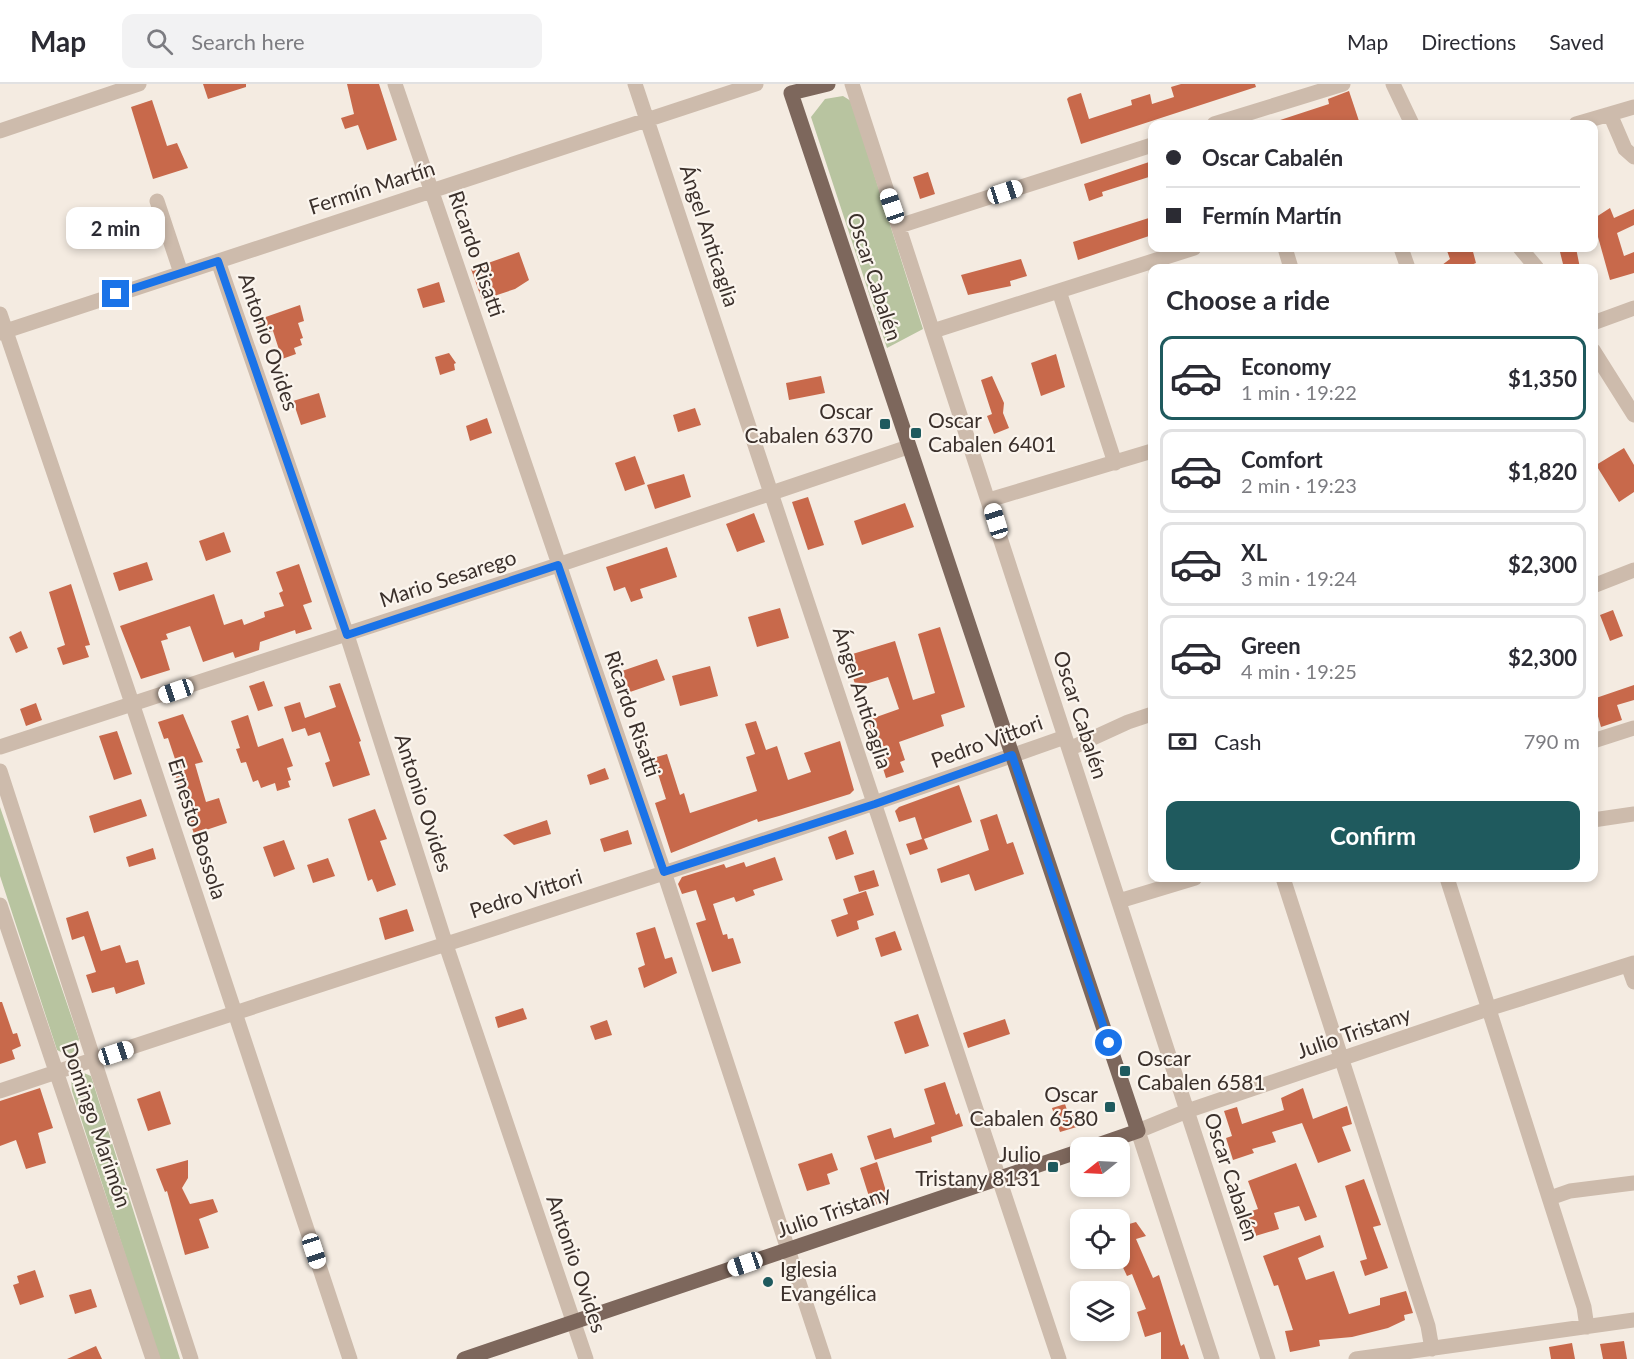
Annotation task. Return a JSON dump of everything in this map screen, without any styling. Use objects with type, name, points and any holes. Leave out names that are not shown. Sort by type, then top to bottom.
[{"type":"main road","points":[[790,88],[828,84]]},
{"type":"main road","name":"Oscar Cabalén","points":[[790,88],[1138,1131]]},
{"type":"main road","name":"Julio Tristany","points":[[1121,1137],[1138,1131]]},
{"type":"main road","name":"Julio Tristany","points":[[464,1359],[1070,1154]]},
{"type":"street","points":[[0,131],[140,84]]},
{"type":"street","name":"Ricardo Risatti","points":[[395,84],[664,872],[824,1359]]},
{"type":"street","name":"Ángel Anticaglia","points":[[635,84],[1059,1359]]},
{"type":"street","name":"Fermín Martín","points":[[3,332],[756,84]]},
{"type":"street","name":"Oscar Cabalén","points":[[852,84],[1268,1359]]},
{"type":"street","points":[[1227,120],[1343,84]]},
{"type":"street","points":[[1393,84],[1410,120]]},
{"type":"street","points":[[1590,120],[1634,107]]},
{"type":"street","points":[[1610,114],[1625,150],[1634,157]]},
{"type":"street","points":[[899,226],[1148,146]]},
{"type":"street","points":[[157,201],[181,273]]},
{"type":"street","points":[[1175,261],[1188,252]]},
{"type":"street","points":[[1523,252],[1534,264]]},
{"type":"street","name":"Antonio Ovides","points":[[218,261],[347,635],[445,942],[586,1359]]},
{"type":"street","points":[[933,331],[1059,291],[1148,268]]},
{"type":"street","points":[[1059,291],[1115,463]]},
{"type":"street","points":[[1598,321],[1634,308]]},
{"type":"street","name":"Ernesto Bossola","points":[[0,314],[3,332],[134,706],[350,1359]]},
{"type":"street","points":[[1598,358],[1634,415]]},
{"type":"street","name":"Mario Sesarego","points":[[0,747],[134,706],[908,447]]},
{"type":"street","points":[[989,500],[1148,452]]},
{"type":"street","points":[[1598,584],[1634,570]]},
{"type":"street","name":"Pedro Vittori","points":[[0,1091],[445,942],[875,804],[1012,755],[1067,743],[1148,715]]},
{"type":"street","points":[[1598,739],[1634,728]]},
{"type":"street","points":[[0,771],[96,1059],[191,1359]]},
{"type":"street","points":[[1598,819],[1634,813]]},
{"type":"street","points":[[1119,901],[1182,882]]},
{"type":"street","points":[[1284,882],[1428,1326],[1432,1349]]},
{"type":"street","points":[[1448,882],[1584,1307],[1587,1327]]},
{"type":"street","name":"Domingo Marimón","points":[[0,905],[153,1359]]},
{"type":"street","points":[[1631,964],[1634,982]]},
{"type":"street","name":"Julio Tristany","points":[[1138,1131],[1187,1111],[1488,1009],[1631,964]]},
{"type":"street","points":[[1138,1131],[1212,1359]]},
{"type":"street","points":[[1550,1198],[1570,1191],[1634,1183]]},
{"type":"street","points":[[1356,1359],[1634,1320]]},
{"type":"green space","points":[[843,96],[851,101],[923,329],[887,348],[811,117],[825,99]]},
{"type":"green space","points":[[0,807],[79,1039],[76,1049],[69,1056],[57,1050],[0,876]]},
{"type":"green space","points":[[79,1071],[91,1076],[180,1359],[159,1359],[72,1091],[71,1076]]},
{"type":"building","points":[[203,84],[246,84],[246,87],[208,99]]},
{"type":"building","points":[[347,84],[379,84],[397,140],[367,150],[358,125],[345,129],[341,118],[354,114]]},
{"type":"building","points":[[1181,84],[1255,84],[1256,87],[1155,120],[1148,120],[1148,122],[1081,144],[1067,99],[1069,97],[1081,93],[1089,119],[1132,105],[1131,100],[1150,94],[1152,104],[1174,97],[1171,87]]},
{"type":"building","points":[[1349,91],[1359,120],[1280,120],[1329,104],[1328,99]]},
{"type":"building","points":[[152,100],[167,146],[177,143],[188,168],[153,179],[131,107]]},
{"type":"building","points":[[1148,162],[1148,177],[1102,192],[1103,196],[1089,201],[1084,184]]},
{"type":"building","points":[[928,172],[935,194],[920,199],[913,177]]},
{"type":"building","points":[[1610,208],[1614,218],[1634,209],[1634,225],[1617,233],[1624,256],[1634,252],[1634,273],[1610,280],[1598,237],[1598,216]]},
{"type":"building","points":[[1148,218],[1148,236],[1078,260],[1073,242]]},
{"type":"building","points":[[519,252],[529,280],[515,289],[482,300],[471,269]]},
{"type":"building","points":[[1447,252],[1473,252],[1476,263],[1443,264],[1450,259]]},
{"type":"building","points":[[1560,252],[1577,252],[1579,264],[1563,264]]},
{"type":"building","points":[[1021,259],[1027,276],[1010,281],[1011,286],[968,295],[961,275]]},
{"type":"building","points":[[439,282],[445,302],[423,308],[417,289]]},
{"type":"building","points":[[300,305],[304,321],[298,323],[303,338],[300,339],[302,345],[294,348],[296,354],[282,359],[273,331],[262,334],[257,320]]},
{"type":"building","points":[[449,353],[456,363],[454,364],[455,370],[440,375],[435,357]]},
{"type":"building","points":[[1056,354],[1065,387],[1041,396],[1031,363]]},
{"type":"building","points":[[821,376],[825,393],[789,400],[786,383]]},
{"type":"building","points":[[992,376],[1004,403],[1003,413],[1009,428],[994,434],[987,416],[992,414],[981,380]]},
{"type":"building","points":[[319,393],[326,417],[301,425],[293,401]]},
{"type":"building","points":[[695,408],[701,425],[678,432],[673,415]]},
{"type":"building","points":[[487,418],[492,433],[470,441],[466,426]]},
{"type":"building","points":[[1624,448],[1634,465],[1634,492],[1619,502],[1598,468],[1598,464]]},
{"type":"building","points":[[635,456],[645,484],[625,491],[615,463]]},
{"type":"building","points":[[684,474],[691,497],[655,509],[647,485]]},
{"type":"building","points":[[808,497],[824,545],[808,550],[792,502]]},
{"type":"building","points":[[905,503],[914,527],[862,545],[854,521]]},
{"type":"building","points":[[754,513],[765,542],[737,552],[726,524]]},
{"type":"building","points":[[224,532],[231,552],[206,561],[199,541]]},
{"type":"building","points":[[667,547],[677,577],[640,589],[643,598],[631,602],[625,587],[614,591],[606,567]]},
{"type":"building","points":[[147,562],[153,580],[119,591],[113,573]]},
{"type":"building","points":[[299,564],[312,602],[303,605],[312,629],[296,634],[295,630],[260,642],[259,650],[235,658],[233,652],[203,662],[190,626],[166,634],[168,639],[161,641],[170,670],[141,679],[120,626],[214,594],[224,625],[242,619],[244,625],[265,617],[264,612],[284,606],[279,593],[283,591],[276,572]]},
{"type":"building","points":[[71,584],[90,645],[85,646],[89,657],[63,665],[57,648],[65,645],[49,592]]},
{"type":"building","points":[[780,608],[789,638],[757,647],[748,617]]},
{"type":"building","points":[[1613,610],[1623,636],[1610,641],[1600,615]]},
{"type":"building","points":[[940,627],[965,707],[941,715],[944,726],[899,742],[905,760],[900,762],[904,772],[886,778],[868,720],[899,709],[888,677],[856,687],[846,656],[895,641],[913,700],[935,693],[918,634]]},
{"type":"building","points":[[21,631],[28,648],[16,653],[9,637]]},
{"type":"building","points":[[657,659],[665,680],[630,692],[622,671]]},
{"type":"building","points":[[710,666],[718,696],[680,706],[672,676]]},
{"type":"building","points":[[264,681],[273,706],[258,711],[249,686]]},
{"type":"building","points":[[340,683],[361,741],[359,742],[370,775],[333,787],[325,763],[330,761],[320,732],[308,736],[305,728],[292,732],[284,707],[300,702],[305,718],[336,707],[329,686]]},
{"type":"building","points":[[1634,685],[1634,700],[1617,705],[1622,720],[1601,727],[1598,716],[1598,697]]},
{"type":"building","points":[[36,703],[42,720],[26,726],[20,709]]},
{"type":"building","points":[[183,714],[203,762],[195,764],[206,802],[219,798],[227,823],[194,834],[177,781],[175,772],[179,771],[168,738],[164,739],[158,722]]},
{"type":"building","points":[[248,715],[258,747],[283,738],[293,766],[287,768],[291,780],[288,781],[290,787],[277,791],[275,783],[261,788],[258,780],[253,782],[246,762],[241,763],[236,749],[240,748],[231,721]]},
{"type":"building","points":[[756,721],[766,750],[777,746],[788,780],[811,772],[804,753],[840,741],[854,790],[850,794],[779,816],[758,822],[757,819],[671,853],[655,803],[666,799],[653,758],[667,754],[680,795],[684,793],[690,813],[757,791],[746,757],[755,754],[745,724]]},
{"type":"building","points":[[117,731],[132,774],[114,780],[99,736]]},
{"type":"building","points":[[605,768],[609,779],[590,785],[587,775]]},
{"type":"building","points":[[959,785],[972,822],[924,839],[928,849],[910,855],[906,844],[922,839],[915,817],[899,822],[895,811],[899,807]]},
{"type":"building","points":[[141,799],[147,816],[94,833],[89,816]]},
{"type":"building","points":[[375,809],[387,839],[380,841],[396,885],[377,892],[372,879],[368,881],[348,819]]},
{"type":"building","points":[[997,814],[1007,844],[1013,842],[1024,874],[975,891],[969,874],[941,883],[937,869],[989,850],[980,820]]},
{"type":"building","points":[[547,820],[551,834],[514,845],[503,835]]},
{"type":"building","points":[[628,830],[632,844],[604,852],[600,839]]},
{"type":"building","points":[[846,830],[854,854],[836,860],[828,837]]},
{"type":"building","points":[[284,840],[295,869],[274,877],[263,847]]},
{"type":"building","points":[[153,848],[156,859],[129,867],[126,857]]},
{"type":"building","points":[[775,857],[783,880],[753,890],[755,895],[736,902],[734,897],[713,904],[723,935],[727,934],[728,939],[733,938],[741,963],[712,972],[696,923],[706,920],[696,890],[682,894],[678,884],[682,877],[724,864],[726,868],[744,862],[746,867]]},
{"type":"building","points":[[328,858],[335,876],[313,883],[307,865]]},
{"type":"building","points":[[874,870],[879,886],[859,892],[854,876]]},
{"type":"building","points":[[866,891],[874,915],[857,921],[859,929],[837,937],[831,920],[848,914],[843,899]]},
{"type":"building","points":[[407,909],[414,931],[385,940],[379,918]]},
{"type":"building","points":[[88,911],[101,951],[120,945],[126,963],[138,960],[145,984],[116,994],[114,987],[92,993],[86,975],[96,972],[84,936],[72,940],[66,918]]},
{"type":"building","points":[[655,927],[665,959],[672,957],[677,973],[644,988],[638,968],[645,965],[636,933]]},
{"type":"building","points":[[895,931],[902,950],[881,957],[875,938]]},
{"type":"building","points":[[0,1002],[2,1002],[13,1034],[17,1033],[21,1046],[12,1050],[15,1059],[0,1064]]},
{"type":"building","points":[[523,1008],[527,1019],[498,1028],[495,1017]]},
{"type":"building","points":[[918,1014],[929,1046],[905,1054],[894,1022]]},
{"type":"building","points":[[1005,1019],[1010,1034],[968,1048],[963,1033]]},
{"type":"building","points":[[607,1020],[612,1035],[595,1040],[590,1026]]},
{"type":"building","points":[[945,1082],[956,1115],[959,1113],[963,1126],[931,1137],[932,1142],[875,1160],[867,1136],[891,1128],[894,1138],[935,1124],[924,1089]]},
{"type":"building","points":[[40,1088],[53,1128],[38,1133],[46,1163],[26,1169],[16,1140],[0,1146],[0,1101]]},
{"type":"building","points":[[1303,1088],[1313,1119],[1347,1106],[1352,1124],[1342,1127],[1351,1151],[1318,1163],[1302,1123],[1272,1132],[1276,1142],[1252,1149],[1254,1153],[1233,1160],[1226,1138],[1232,1136],[1224,1111],[1237,1107],[1242,1124],[1284,1110],[1281,1098]]},
{"type":"building","points":[[160,1091],[171,1124],[148,1131],[137,1099]]},
{"type":"building","points":[[1065,1104],[1069,1116],[1076,1114],[1080,1126],[1060,1132],[1052,1108]]},
{"type":"building","points":[[832,1153],[838,1170],[827,1174],[830,1184],[807,1191],[798,1164]]},
{"type":"building","points":[[188,1160],[188,1178],[182,1188],[190,1204],[213,1199],[218,1212],[199,1219],[209,1248],[185,1255],[167,1191],[165,1192],[156,1169]]},
{"type":"building","points":[[877,1162],[889,1201],[872,1206],[860,1168]]},
{"type":"building","points":[[1296,1163],[1317,1217],[1305,1221],[1299,1206],[1274,1213],[1279,1229],[1252,1237],[1245,1213],[1258,1209],[1248,1181]]},
{"type":"building","points":[[1364,1179],[1381,1225],[1373,1227],[1388,1268],[1365,1276],[1360,1261],[1367,1259],[1345,1186]]},
{"type":"building","points":[[1136,1222],[1146,1236],[1136,1239],[1153,1278],[1159,1275],[1181,1346],[1184,1344],[1189,1359],[1161,1359],[1161,1332],[1145,1337],[1137,1312],[1146,1309],[1132,1274],[1127,1276],[1124,1269],[1130,1269],[1130,1224]]},
{"type":"building","points":[[1320,1235],[1324,1247],[1298,1258],[1306,1280],[1334,1271],[1349,1314],[1380,1305],[1380,1298],[1406,1291],[1413,1313],[1404,1315],[1405,1320],[1388,1328],[1352,1337],[1319,1340],[1320,1346],[1290,1352],[1285,1331],[1293,1330],[1278,1285],[1274,1286],[1263,1256]]},
{"type":"building","points":[[35,1270],[44,1297],[20,1305],[13,1285],[19,1283],[17,1276]]},
{"type":"building","points":[[91,1289],[97,1307],[75,1314],[69,1295]]},
{"type":"building","points":[[1624,1341],[1627,1359],[1603,1359],[1600,1344]]},
{"type":"building","points":[[1572,1343],[1575,1359],[1551,1359],[1549,1347]]},
{"type":"building","points":[[96,1346],[102,1359],[67,1359]]},
{"type":"place","name":"Oscar Cabalen 6370","points":[[885,424]]},
{"type":"place","name":"Oscar Cabalen 6401","points":[[916,433]]},
{"type":"place","name":"Oscar Cabalen 6581","points":[[1125,1071]]},
{"type":"place","name":"Oscar Cabalen 6580","points":[[1110,1107]]},
{"type":"place","name":"Julio Tristany 8131","points":[[1053,1167]]},
{"type":"place","name":"Iglesia Evangélica","points":[[768,1282]]},
{"type":"route","points":[[116,294],[218,261],[347,635],[558,565],[664,872],[875,804],[1012,755],[1109,1043]]}]
